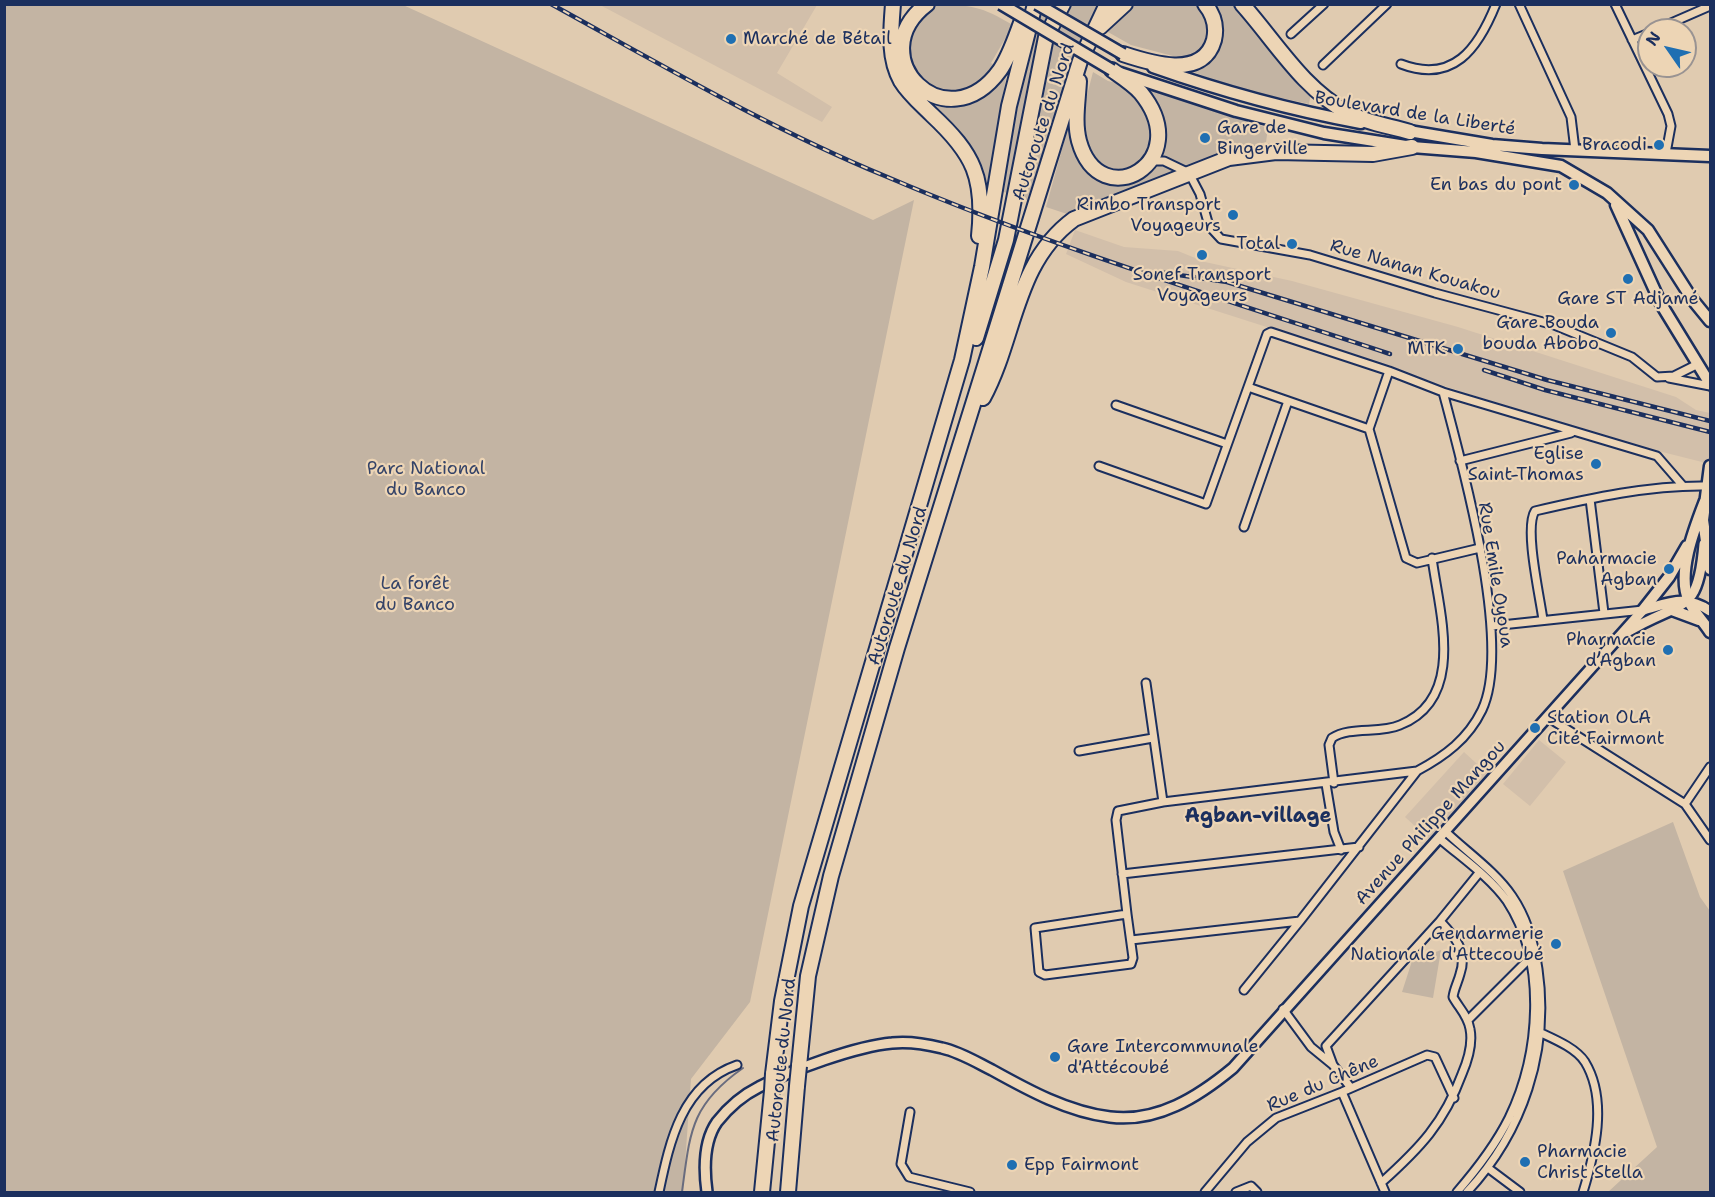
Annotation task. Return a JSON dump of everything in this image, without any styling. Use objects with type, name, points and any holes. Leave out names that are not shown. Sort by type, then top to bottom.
[{"type":"highway","points":[[893,4],[891,46],[900,80],[960,143],[976,171],[981,198],[978,250],[982,267]]},
{"type":"highway","points":[[927,4],[905,29],[902,42],[906,68],[914,82],[926,92],[951,100],[979,91],[1000,69],[1028,4]]},
{"type":"highway","name":"Autoroute du Nord","points":[[762,1192],[773,1074],[789,958],[801,906],[962,360],[982,267],[1009,106],[1036,4]]},
{"type":"highway","points":[[931,470],[969,362],[1006,240],[1046,37],[1062,4]]},
{"type":"highway","name":"Autoroute du Nord","points":[[788,1192],[808,976],[831,876],[897,648],[1080,61],[1107,4]]},
{"type":"highway","points":[[1090,38],[1125,4]]},
{"type":"highway","points":[[1123,54],[1170,65],[1194,63],[1204,57],[1215,37],[1213,16],[1205,4]]},
{"type":"highway","points":[[1242,4],[1304,80],[1318,93],[1360,118],[1410,132]]},
{"type":"highway","points":[[1248,4],[1256,20]]},
{"type":"highway","points":[[1080,61],[1077,129],[1084,154],[1090,164],[1107,176],[1124,178],[1142,172],[1152,161],[1158,146],[1159,134],[1155,120],[1141,93],[1112,70]]},
{"type":"highway","points":[[965,432],[987,391],[1024,283],[1045,245],[1074,219],[1217,162],[1248,155],[1276,152],[1373,154],[1412,147]]},
{"type":"main road","points":[[1001,4],[1112,70],[1284,124],[1412,147],[1476,152],[1561,166],[1607,193],[1648,230],[1692,299],[1710,321]]},
{"type":"main road","name":"Boulevard de la Liberté","points":[[1036,4],[1123,54],[1187,80],[1294,110],[1492,145],[1710,156]]},
{"type":"main road","points":[[1607,193],[1623,217],[1661,304],[1710,385]]},
{"type":"main road","points":[[1710,470],[1705,501],[1704,538],[1710,569]]},
{"type":"main road","points":[[1644,610],[1669,577],[1690,540],[1705,501]]},
{"type":"main road","points":[[1690,540],[1686,575],[1688,600],[1708,629]]},
{"type":"main road","points":[[1672,610],[1696,618],[1708,629]]},
{"type":"street","points":[[1291,34],[1324,4]]},
{"type":"street","points":[[1323,65],[1387,4]]},
{"type":"street","points":[[1401,64],[1420,71],[1449,66],[1469,53],[1485,31],[1496,4]]},
{"type":"street","points":[[1519,4],[1571,117],[1575,150]]},
{"type":"street","points":[[1615,4],[1670,119],[1666,153]]},
{"type":"street","points":[[1682,18],[1710,6]]},
{"type":"street","points":[[1632,40],[1637,38]]},
{"type":"street","points":[[1152,161],[1164,161],[1189,173]]},
{"type":"street","name":"Rue Nanan Kouakou","points":[[1189,173],[1200,194],[1209,226],[1221,239],[1310,255],[1435,293],[1564,328],[1632,357],[1649,372],[1666,378],[1710,385]]},
{"type":"street","points":[[1099,466],[1206,504],[1269,332],[1389,371],[1443,393],[1658,456],[1683,486]]},
{"type":"street","points":[[1666,378],[1698,364]]},
{"type":"street","points":[[1389,371],[1369,429],[1406,558],[1417,563],[1480,548]]},
{"type":"street","points":[[1248,387],[1369,429]]},
{"type":"street","name":"Rue Emile Oyoua","points":[[1131,940],[1116,820],[1118,812],[1163,802],[1417,771],[1441,758],[1460,742],[1483,708],[1491,684],[1492,627],[1480,548],[1443,393]]},
{"type":"street","points":[[1244,527],[1288,401]]},
{"type":"street","points":[[1116,405],[1227,444]]},
{"type":"street","points":[[1460,461],[1573,432]]},
{"type":"street","points":[[1543,620],[1532,536],[1535,511],[1590,499],[1683,486],[1707,486]]},
{"type":"street","points":[[1590,499],[1604,613]]},
{"type":"street","points":[[1688,600],[1699,584],[1704,538]]},
{"type":"street","points":[[1341,850],[1334,832],[1330,783],[1329,745],[1332,738],[1399,726],[1422,709],[1440,683],[1445,665],[1444,649],[1432,558]]},
{"type":"street","points":[[1492,627],[1644,610],[1663,603],[1688,600],[1710,611]]},
{"type":"street","name":"Avenue Philippe Mangou","points":[[1623,635],[1688,600]]},
{"type":"street","name":"Avenue Philippe Mangou","points":[[707,1192],[705,1158],[709,1140],[716,1124],[729,1109],[758,1087],[866,1048],[901,1042],[946,1049],[1053,1101],[1111,1117],[1164,1111],[1212,1086],[1233,1068],[1283,1009],[1443,836],[1644,610]]},
{"type":"street","points":[[1146,683],[1163,802]]},
{"type":"street","points":[[1549,718],[1685,804],[1710,840]]},
{"type":"street","points":[[1079,751],[1153,738]]},
{"type":"street","points":[[1685,804],[1710,767]]},
{"type":"street","points":[[1244,990],[1417,771]]},
{"type":"street","points":[[1443,836],[1505,899],[1514,912],[1530,958],[1533,1030],[1527,1064],[1510,1116],[1482,1163],[1457,1192]]},
{"type":"street","points":[[1443,836],[1511,893],[1529,927],[1540,985],[1541,1033],[1530,1084],[1514,1127],[1488,1168],[1467,1192]]},
{"type":"street","points":[[1122,874],[1359,847]]},
{"type":"street","points":[[1333,1065],[1326,1046],[1440,921],[1479,873]]},
{"type":"street","points":[[1127,914],[1035,928],[1039,972],[1046,975],[1131,964],[1133,958],[1131,940],[1300,921]]},
{"type":"street","points":[[1381,1183],[1436,1128],[1454,1098],[1470,1051],[1471,1036],[1468,1020],[1453,997],[1464,962],[1463,952],[1460,944],[1440,921]]},
{"type":"street","points":[[1468,1020],[1530,958]]},
{"type":"street","points":[[1283,1009],[1311,1047],[1333,1065],[1351,1088]]},
{"type":"street","points":[[1533,1030],[1569,1048],[1584,1060],[1592,1077],[1597,1140],[1583,1192]]},
{"type":"street","name":"Rue du Chêne","points":[[1205,1192],[1262,1128],[1276,1118],[1342,1092],[1427,1054],[1434,1057],[1454,1098]]},
{"type":"street","points":[[659,1192],[674,1136],[697,1089],[717,1072],[737,1065]]},
{"type":"street","points":[[1342,1092],[1385,1192]]},
{"type":"street","points":[[910,1112],[901,1164],[909,1177],[970,1192]]},
{"type":"street","points":[[1488,1168],[1520,1192]]},
{"type":"street","points":[[1236,1192],[1251,1186],[1257,1192]]},
{"type":"shaded area","name":"Marché de Bétail","points":[[600,5],[817,5],[777,73],[832,107],[822,122]]},
{"type":"shaded area","points":[[1075,230],[1124,247],[1178,251],[1205,262],[1292,281],[1458,327],[1676,397],[1696,410],[1710,413],[1710,464],[1575,430],[1326,346],[1126,282],[1066,254]]},
{"type":"shaded area","points":[[1539,740],[1566,762],[1530,806],[1503,784]]},
{"type":"shaded area","points":[[1464,752],[1488,774],[1429,839],[1405,817]]},
{"type":"green space","name":"La forêt du Banco","points":[[5,5],[403,5],[873,220],[914,200],[750,1002],[691,1079],[683,1192],[5,1192]]},
{"type":"green space","points":[[935,5],[976,8],[1013,25],[991,63],[1007,72],[987,186],[970,150],[945,120],[925,102],[927,87],[909,55],[908,46],[912,29],[925,12]]},
{"type":"green space","points":[[1041,5],[1100,5],[1030,201],[1001,191],[1013,106]]},
{"type":"green space","points":[[1116,5],[1238,5],[1301,84],[1311,93],[1309,104],[1216,81],[1181,67],[1173,56],[1131,45],[1108,32],[1116,21]]},
{"type":"green space","points":[[1093,72],[1108,81],[1153,91],[1268,128],[1266,142],[1216,155],[1070,215],[1046,207],[1071,117],[1083,111]]},
{"type":"green space","points":[[1673,822],[1700,897],[1710,911],[1710,1189],[1709,1192],[1608,1192],[1657,1147],[1563,871]]},
{"type":"green space","points":[[1441,950],[1433,998],[1402,992],[1412,961]]},
{"type":"waterway","points":[[682,1192],[687,1153],[696,1122],[712,1095],[743,1068]]},
{"type":"railway","points":[[551,4],[757,116],[885,176],[1072,248],[1390,354]]},
{"type":"railway","points":[[1158,272],[1227,282],[1547,380],[1710,421]]},
{"type":"railway","points":[[1484,370],[1545,390],[1710,432]]},
{"type":"place","name":"Marché de Bétail","points":[[731,39]]},
{"type":"place","name":"Gare de Bingerville","points":[[1205,138]]},
{"type":"place","name":"Bracodi","points":[[1659,145]]},
{"type":"place","name":"En bas du pont","points":[[1574,185]]},
{"type":"place","name":"Rimbo Transport Voyageurs","points":[[1233,215]]},
{"type":"place","name":"Total","points":[[1292,244]]},
{"type":"place","name":"Sonef Transport Voyageurs","points":[[1202,255]]},
{"type":"place","name":"Gare ST Adjamé","points":[[1628,279]]},
{"type":"place","name":"Gare Bouda bouda Abobo","points":[[1611,333]]},
{"type":"place","name":"MTK","points":[[1458,349]]},
{"type":"place","name":"Eglise Saint-Thomas","points":[[1596,464]]},
{"type":"place","name":"Paharmacie Agban","points":[[1669,569]]},
{"type":"place","name":"Pharmacie d’Agban","points":[[1668,650]]},
{"type":"place","name":"Station OLA Cité Fairmont","points":[[1535,728]]},
{"type":"place","name":"Gendarmerie Nationale d'Attecoubé","points":[[1556,944]]},
{"type":"place","name":"Gare Intercommunale d'Attécoubé","points":[[1055,1057]]},
{"type":"place","name":"Pharmacie Christ Stella","points":[[1525,1162]]},
{"type":"place","name":"Epp Fairmont","points":[[1012,1165]]},
{"type":"district","name":"Agban-village","points":[[1258,817]]},
{"type":"park label","name":"Parc National du Banco","points":[[426,479]]}]
